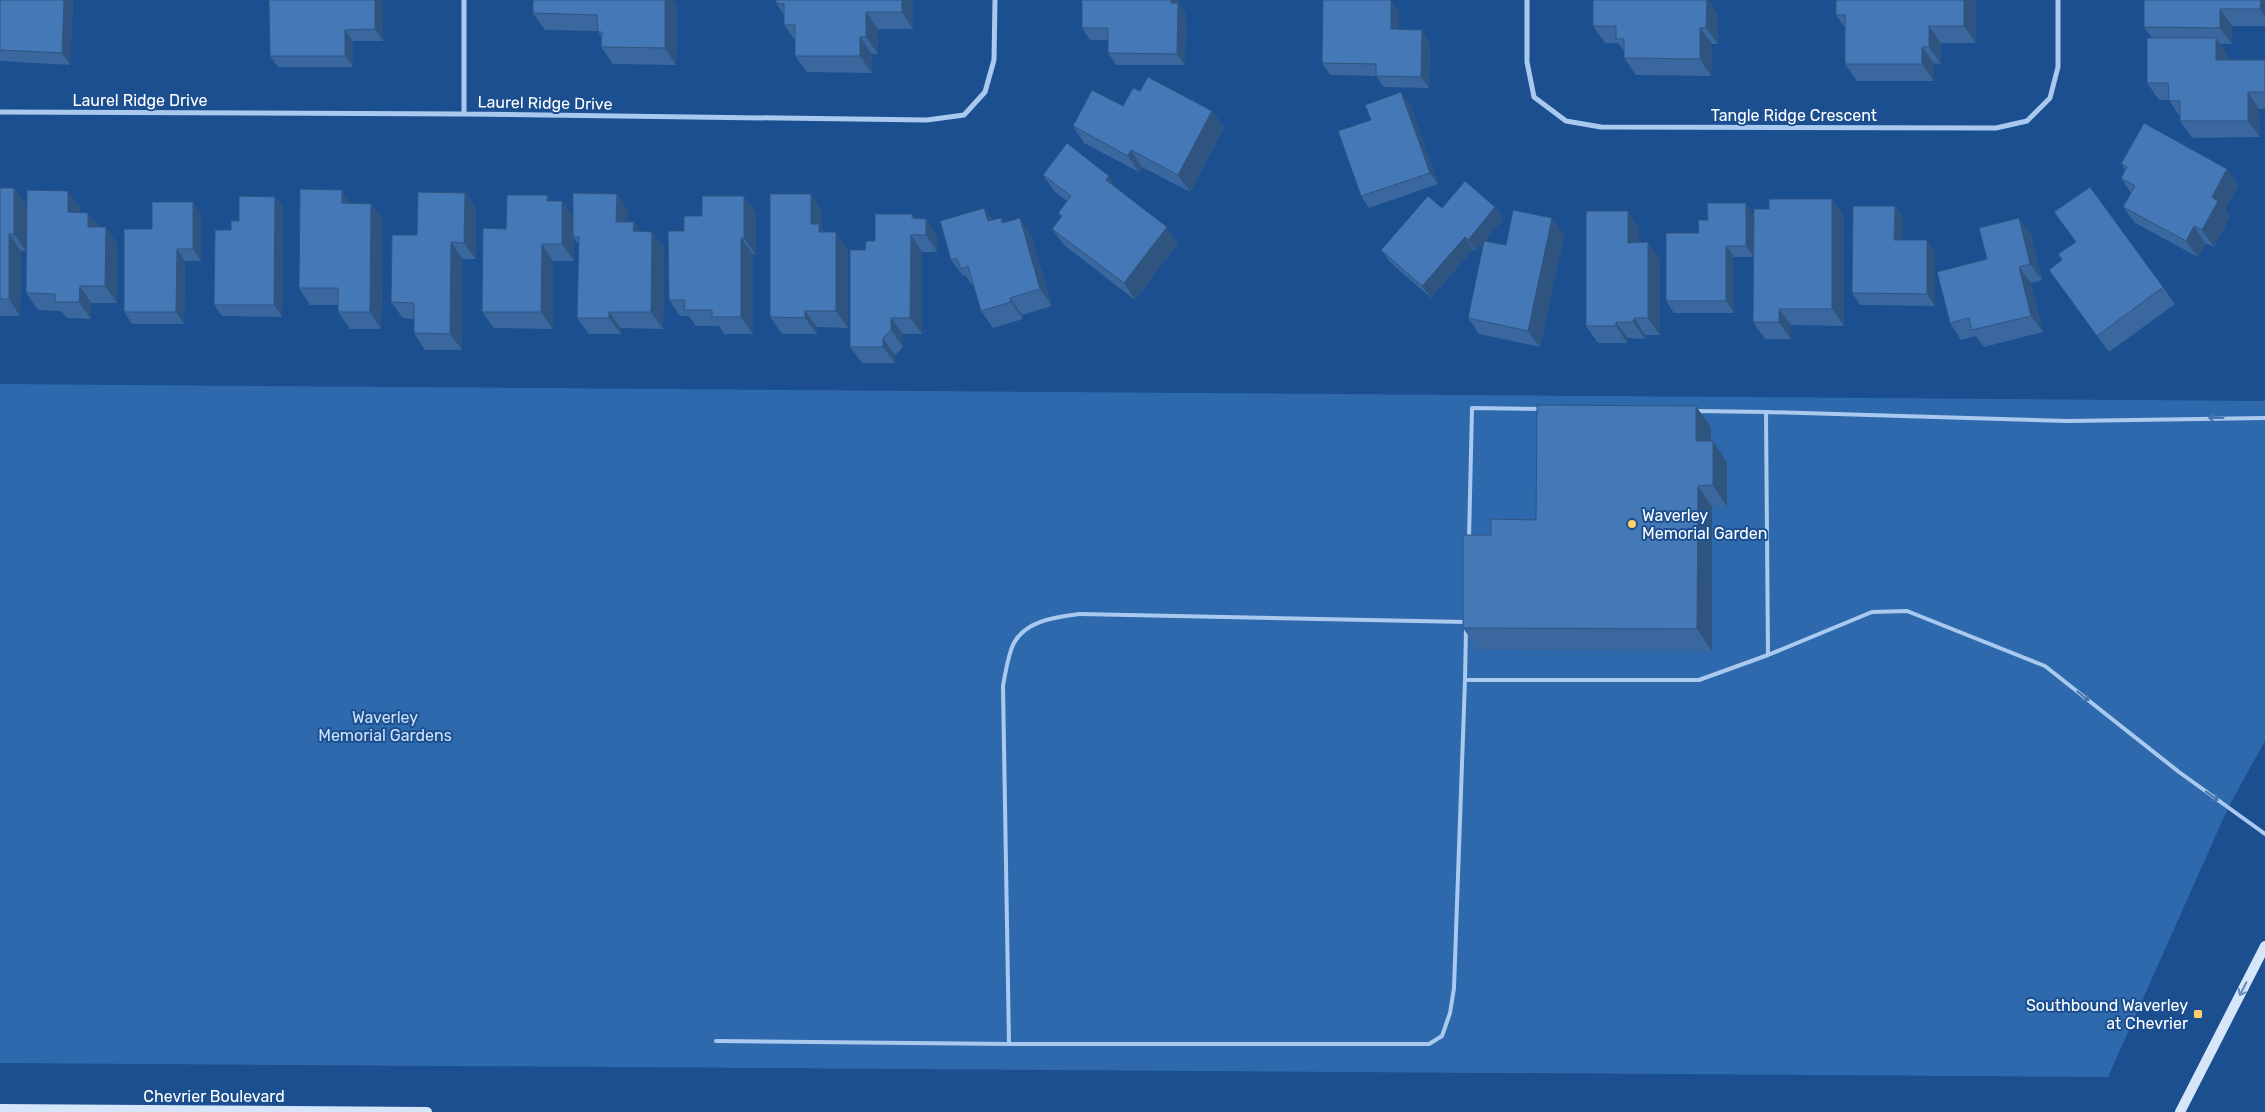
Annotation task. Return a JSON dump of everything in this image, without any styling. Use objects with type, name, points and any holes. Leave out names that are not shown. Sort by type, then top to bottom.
[{"type":"street","points":[[464,0],[464,114]]},
{"type":"street","name":"Laurel Ridge Drive","points":[[0,112],[464,114],[927,120],[964,115],[985,92],[994,60],[995,0]]},
{"type":"street","name":"Tangle Ridge Crescent","points":[[1527,0],[1527,62],[1534,97],[1566,121],[1601,127],[1996,128],[2027,121],[2050,98],[2058,67],[2058,0]]},
{"type":"street","points":[[2180,1112],[2265,946]]},
{"type":"street","name":"Chevrier Boulevard","points":[[0,1109],[427,1112]]},
{"type":"lane","points":[[1468,544],[1472,408],[1550,409]]},
{"type":"lane","points":[[1687,411],[2068,421],[2265,418]]},
{"type":"lane","points":[[1766,412],[1768,655]]},
{"type":"lane","points":[[1465,680],[1699,680],[1768,655],[1872,612],[1906,611],[2045,666],[2178,772],[2265,834]]},
{"type":"lane","points":[[716,1041],[1009,1044],[1429,1044],[1442,1036],[1450,1013],[1454,988],[1467,612]]},
{"type":"lane","points":[[1009,1044],[1003,686],[1011,648],[1026,628],[1051,618],[1080,614],[1466,622]]},
{"type":"green space","name":"Waverley Memorial Gardens","points":[[0,384],[2265,401],[2265,741],[2228,808],[2108,1077],[0,1063]]},
{"type":"building","points":[[0,0],[64,0],[62,53],[0,50]]},
{"type":"building","points":[[269,0],[375,0],[375,29],[345,30],[345,56],[270,56]]},
{"type":"building","points":[[533,0],[665,0],[665,48],[601,47],[602,32],[598,32],[597,15],[533,13]]},
{"type":"building","points":[[776,0],[902,0],[902,12],[866,12],[866,37],[860,37],[860,56],[795,56],[795,25],[784,25],[784,4],[776,3]]},
{"type":"building","points":[[1082,0],[1171,0],[1171,3],[1178,3],[1177,54],[1108,53],[1108,28],[1082,28]]},
{"type":"building","points":[[1323,0],[1391,0],[1391,29],[1422,30],[1421,77],[1376,76],[1376,64],[1322,63]]},
{"type":"building","points":[[1593,0],[1707,0],[1706,28],[1700,28],[1700,59],[1624,58],[1624,39],[1616,39],[1616,26],[1593,26]]},
{"type":"building","points":[[1836,0],[1964,0],[1964,26],[1929,26],[1929,47],[1922,47],[1922,64],[1845,64],[1845,15],[1836,15]]},
{"type":"building","points":[[2144,0],[2261,0],[2260,9],[2220,9],[2220,28],[2144,27]]},
{"type":"building","points":[[2147,38],[2216,38],[2216,60],[2265,60],[2265,92],[2248,92],[2248,121],[2180,121],[2180,101],[2169,101],[2168,83],[2147,83]]},
{"type":"building","points":[[1148,77],[1212,111],[1178,175],[1131,150],[1128,156],[1073,126],[1092,90],[1123,106],[1133,88],[1140,91]]},
{"type":"building","points":[[1401,92],[1430,173],[1361,196],[1338,131],[1371,120],[1365,105]]},
{"type":"building","points":[[2144,123],[2227,169],[2212,197],[2218,201],[2202,230],[2194,226],[2186,241],[2123,207],[2135,186],[2121,178],[2127,167],[2121,164]]},
{"type":"building","points":[[1067,143],[1109,176],[1106,180],[1167,227],[1124,283],[1052,229],[1062,216],[1058,213],[1071,196],[1043,175]]},
{"type":"building","points":[[1465,181],[1495,207],[1468,240],[1465,237],[1422,286],[1381,250],[1428,196],[1442,208]]},
{"type":"building","points":[[2090,187],[2163,287],[2097,336],[2049,270],[2062,260],[2058,254],[2076,242],[2054,212]]},
{"type":"building","points":[[0,188],[14,188],[14,234],[9,234],[9,299],[0,299]]},
{"type":"building","points":[[300,189],[342,190],[342,203],[371,204],[370,312],[338,312],[338,288],[299,288]]},
{"type":"building","points":[[27,190],[68,191],[68,212],[88,213],[88,227],[106,227],[105,286],[80,286],[79,302],[55,302],[55,294],[26,293]]},
{"type":"building","points":[[418,192],[465,193],[464,243],[451,242],[450,334],[414,333],[414,303],[391,302],[392,235],[417,235]]},
{"type":"building","points":[[573,193],[617,194],[616,222],[634,222],[633,231],[652,232],[651,312],[609,312],[609,318],[577,318],[579,237],[573,237]]},
{"type":"building","points":[[770,194],[811,194],[811,224],[819,224],[819,232],[836,232],[836,311],[805,311],[805,318],[770,317]]},
{"type":"building","points":[[507,195],[547,195],[547,201],[562,201],[562,244],[542,244],[541,312],[482,312],[483,228],[506,229]]},
{"type":"building","points":[[239,196],[275,197],[274,305],[214,305],[215,230],[231,230],[231,221],[239,221]]},
{"type":"building","points":[[702,196],[744,196],[744,238],[741,238],[741,317],[712,317],[712,310],[684,310],[685,300],[669,300],[668,231],[684,231],[684,216],[702,216]]},
{"type":"building","points":[[1769,199],[1832,199],[1832,309],[1779,309],[1779,322],[1753,322],[1754,209],[1769,209]]},
{"type":"building","points":[[152,202],[193,202],[193,249],[177,249],[176,312],[124,312],[124,229],[152,229]]},
{"type":"building","points":[[1707,203],[1746,203],[1746,246],[1726,246],[1726,301],[1666,301],[1666,233],[1699,233],[1698,220],[1708,220]]},
{"type":"building","points":[[1853,206],[1895,206],[1894,240],[1927,240],[1927,294],[1852,293]]},
{"type":"building","points":[[984,208],[988,221],[1001,218],[1002,223],[1020,218],[1040,289],[1010,298],[1011,302],[981,311],[968,266],[961,269],[957,258],[951,260],[940,221]]},
{"type":"building","points":[[1513,210],[1552,218],[1528,331],[1468,318],[1484,241],[1506,245]]},
{"type":"building","points":[[1586,211],[1628,211],[1628,243],[1648,242],[1648,318],[1634,318],[1633,322],[1616,322],[1616,326],[1586,326]]},
{"type":"building","points":[[875,214],[912,214],[912,218],[926,219],[926,235],[911,235],[910,318],[891,318],[891,330],[883,338],[883,347],[850,347],[850,250],[865,250],[866,241],[875,241]]},
{"type":"building","points":[[2019,218],[2030,264],[2019,267],[2031,316],[1972,330],[1969,318],[1950,323],[1937,272],[1987,259],[1979,228]]},
{"type":"building","name":"Waverley Memorial Garden","points":[[1537,405],[1696,406],[1696,441],[1713,441],[1713,485],[1698,486],[1697,629],[1463,628],[1463,535],[1491,535],[1491,519],[1536,520]]},
{"type":"place","name":"Waverley Memorial Garden","points":[[1632,524]]},
{"type":"place","name":"Southbound Waverley at Chevrier","points":[[2198,1014]]}]
